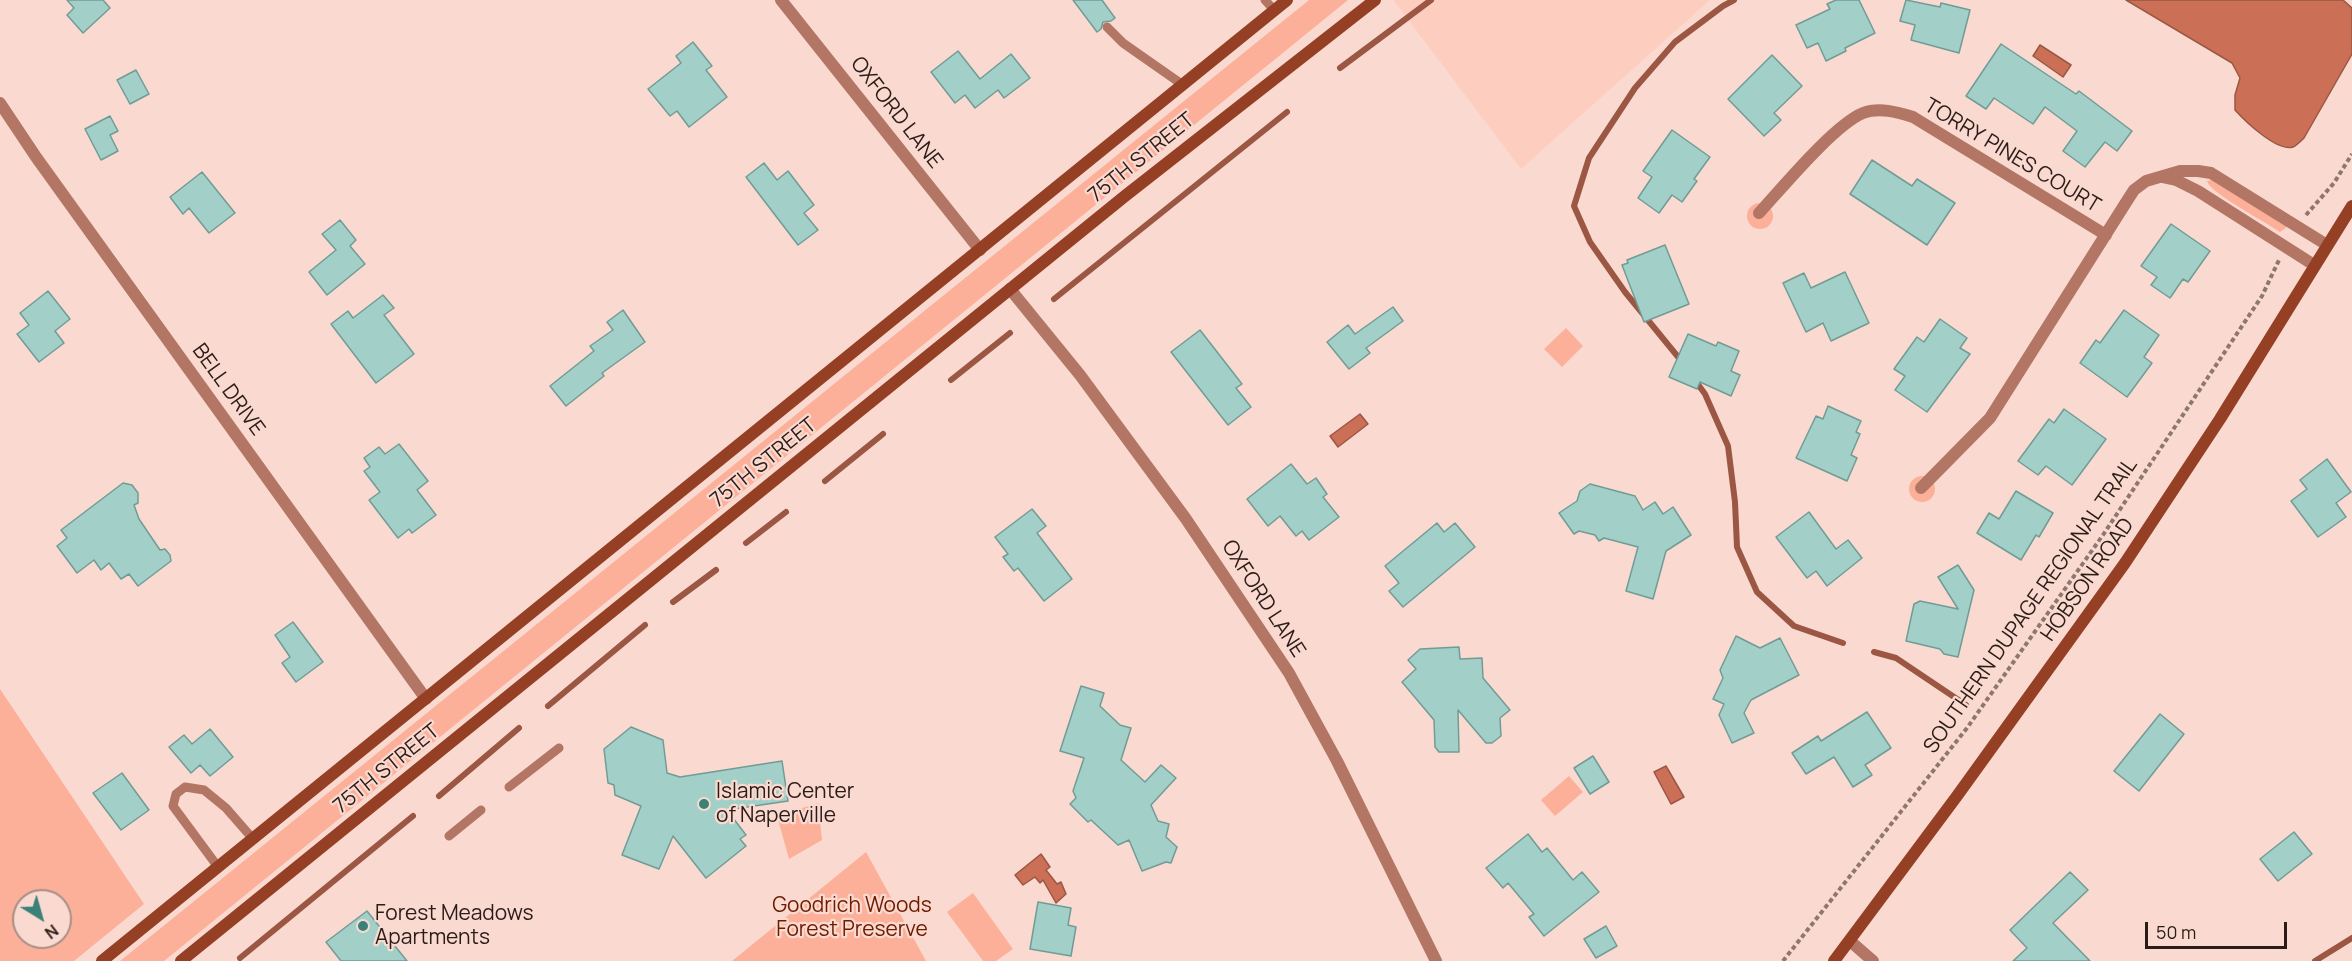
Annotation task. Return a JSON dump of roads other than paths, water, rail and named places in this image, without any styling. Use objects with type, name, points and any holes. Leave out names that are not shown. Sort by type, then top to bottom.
[{"type":"main road","name":"75TH STREET","points":[[102,961],[1287,0]]},
{"type":"main road","name":"75TH STREET","points":[[181,961],[1010,289],[1375,0]]},
{"type":"main road","name":"HOBSON ROAD","points":[[1833,961],[2053,666],[2125,563],[2220,418],[2352,206]]},
{"type":"street","name":"OXFORD LANE","points":[[781,0],[980,250]]},
{"type":"street","name":"BELL DRIVE","points":[[0,104],[426,699]]},
{"type":"street","name":"TORRY PINES COURT","points":[[1759,213],[1839,130],[1863,113],[1890,110],[1913,117],[2106,235]]},
{"type":"street","points":[[1921,489],[1990,418],[2134,190],[2146,181],[2180,171],[2211,173],[2327,245]]},
{"type":"street","points":[[2158,176],[2176,180],[2198,190],[2314,266]]},
{"type":"street","name":"OXFORD LANE","points":[[1010,289],[1080,375],[1186,519],[1289,673],[1337,760],[1436,961]]},
{"type":"street","points":[[1850,941],[1873,961]]},
{"type":"lane","points":[[1265,0],[1274,10]]},
{"type":"lane","points":[[1107,27],[1123,43],[1183,85]]},
{"type":"lane","points":[[509,787],[559,748]]},
{"type":"lane","points":[[218,867],[173,806],[176,794],[185,788],[204,790],[226,808],[253,839]]},
{"type":"lane","points":[[449,836],[482,810]]},
{"type":"waterway","points":[[1340,68],[1431,0]]},
{"type":"waterway","points":[[1683,363],[1625,292],[1590,242],[1574,206],[1589,158],[1635,88],[1675,42],[1734,0]]},
{"type":"waterway","points":[[1054,299],[1287,112]]},
{"type":"waterway","points":[[951,380],[1010,333]]},
{"type":"waterway","points":[[1694,379],[1705,394],[1728,446],[1735,502],[1737,547],[1757,592],[1794,626],[1843,643]]},
{"type":"waterway","points":[[825,481],[883,434]]},
{"type":"waterway","points":[[746,543],[786,512]]},
{"type":"waterway","points":[[673,602],[716,570]]},
{"type":"waterway","points":[[548,706],[645,625]]},
{"type":"waterway","points":[[1874,652],[1896,658],[1966,705]]},
{"type":"waterway","points":[[439,796],[519,728]]},
{"type":"waterway","points":[[240,958],[413,816]]},
{"type":"waterway","points":[[2315,961],[2352,938]]},
{"type":"place","name":"Islamic Center of Naperville","points":[[704,804]]},
{"type":"place","name":"Forest Meadows Apartments","points":[[363,926]]},
{"type":"park label","name":"Goodrich Woods Forest Preserve","points":[[852,918]]}]
